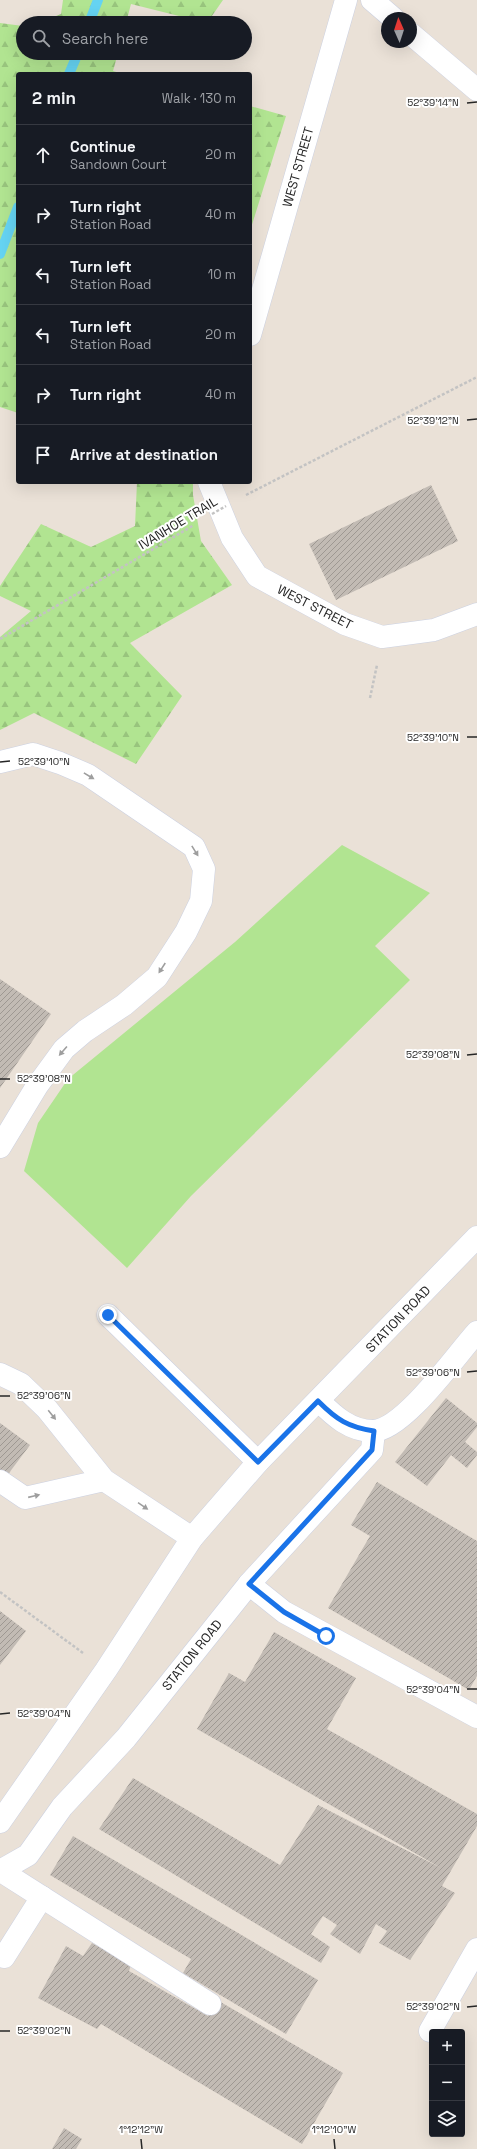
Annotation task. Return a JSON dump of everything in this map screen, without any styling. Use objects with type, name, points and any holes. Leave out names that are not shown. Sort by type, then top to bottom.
[{"type":"street","name":"WEST STREET","points":[[252,328],[346,0]]},
{"type":"street","points":[[372,0],[386,12]]},
{"type":"street","points":[[417,39],[477,90]]},
{"type":"street","name":"WEST STREET","points":[[210,484],[232,538],[257,576],[344,624],[382,636],[434,630],[477,614]]},
{"type":"street","points":[[0,762],[33,754],[60,762],[88,775],[194,847],[204,869],[201,901],[186,932],[157,977],[124,1005],[85,1031],[64,1049],[37,1086],[0,1147]]},
{"type":"street","name":"STATION ROAD","points":[[0,1822],[106,1670],[192,1538],[258,1462],[477,1237]]},
{"type":"street","points":[[108,1315],[258,1462]]},
{"type":"street","points":[[318,1401],[336,1419],[355,1428],[374,1431],[390,1427],[409,1411],[477,1332]]},
{"type":"street","points":[[0,1374],[21,1384],[47,1409],[104,1480],[192,1538]]},
{"type":"street","name":"STATION ROAD","points":[[0,1871],[28,1855],[62,1807],[126,1738],[249,1584],[372,1450],[374,1431]]},
{"type":"street","points":[[0,1481],[25,1498],[104,1480]]},
{"type":"street","points":[[249,1584],[290,1615],[477,1717]]},
{"type":"street","points":[[0,1871],[210,2004]]},
{"type":"street","points":[[4,1957],[42,1897]]},
{"type":"street","points":[[431,2029],[477,1949]]},
{"type":"path","points":[[240,498],[477,376]]},
{"type":"path","name":"IVANHOE TRAIL","points":[[205,518],[230,504]]},
{"type":"path","name":"IVANHOE TRAIL","points":[[0,639],[198,522]]},
{"type":"path","points":[[0,1592],[106,1670]]},
{"type":"green space","points":[[63,0],[223,0],[212,16],[179,16],[131,4],[128,16],[56,16],[61,14]]},
{"type":"green space","points":[[0,23],[16,25],[16,60],[116,60],[113,71],[116,72],[16,72],[16,412],[0,407]]},
{"type":"green space","points":[[252,107],[286,116],[252,225]]},
{"type":"green space","points":[[137,484],[193,484],[193,495],[201,541],[232,585],[130,643],[182,696],[136,764],[34,713],[0,730],[0,637],[31,611],[0,596],[0,586],[41,524],[91,547],[135,526]]},
{"type":"green space","points":[[342,845],[430,893],[375,946],[410,980],[191,1196],[127,1268],[24,1171],[38,1123],[68,1079],[235,942]]},
{"type":"building","points":[[431,485],[458,541],[336,600],[309,544]]},
{"type":"building","points":[[0,979],[51,1014],[0,1088]]},
{"type":"building","points":[[446,1398],[477,1423],[477,1427],[465,1442],[477,1452],[477,1455],[467,1468],[451,1455],[427,1486],[395,1462]]},
{"type":"building","points":[[0,1423],[30,1445],[0,1485]]},
{"type":"building","points":[[377,1482],[477,1541],[477,1676],[469,1690],[328,1608],[370,1536],[351,1525]]},
{"type":"building","points":[[0,1611],[26,1631],[0,1665]]},
{"type":"building","points":[[274,1632],[356,1678],[327,1729],[477,1814],[477,1826],[442,1886],[455,1893],[410,1960],[379,1943],[387,1931],[376,1924],[360,1954],[330,1934],[337,1925],[323,1916],[311,1934],[330,1947],[321,1963],[99,1829],[133,1778],[280,1865],[318,1805],[441,1868],[197,1729],[229,1673],[245,1682]]},
{"type":"building","points":[[73,1836],[318,1980],[286,2034],[183,1973],[191,1959],[50,1875]]},
{"type":"building","points":[[92,1943],[131,1965],[129,1971],[208,2016],[217,2000],[343,2073],[302,2144],[101,2024],[97,2029],[38,1998],[66,1946],[83,1956]]},
{"type":"building","points":[[64,2128],[82,2139],[76,2149],[52,2149]]},
{"type":"waterway","points":[[92,16],[98,0]]},
{"type":"waterway","points":[[70,72],[75,60]]},
{"type":"waterway","points":[[0,254],[16,212]]},
{"type":"route","points":[[108,1315],[258,1462],[318,1401],[336,1419],[355,1428],[374,1431],[372,1450],[249,1584],[284,1612],[326,1636]]}]
